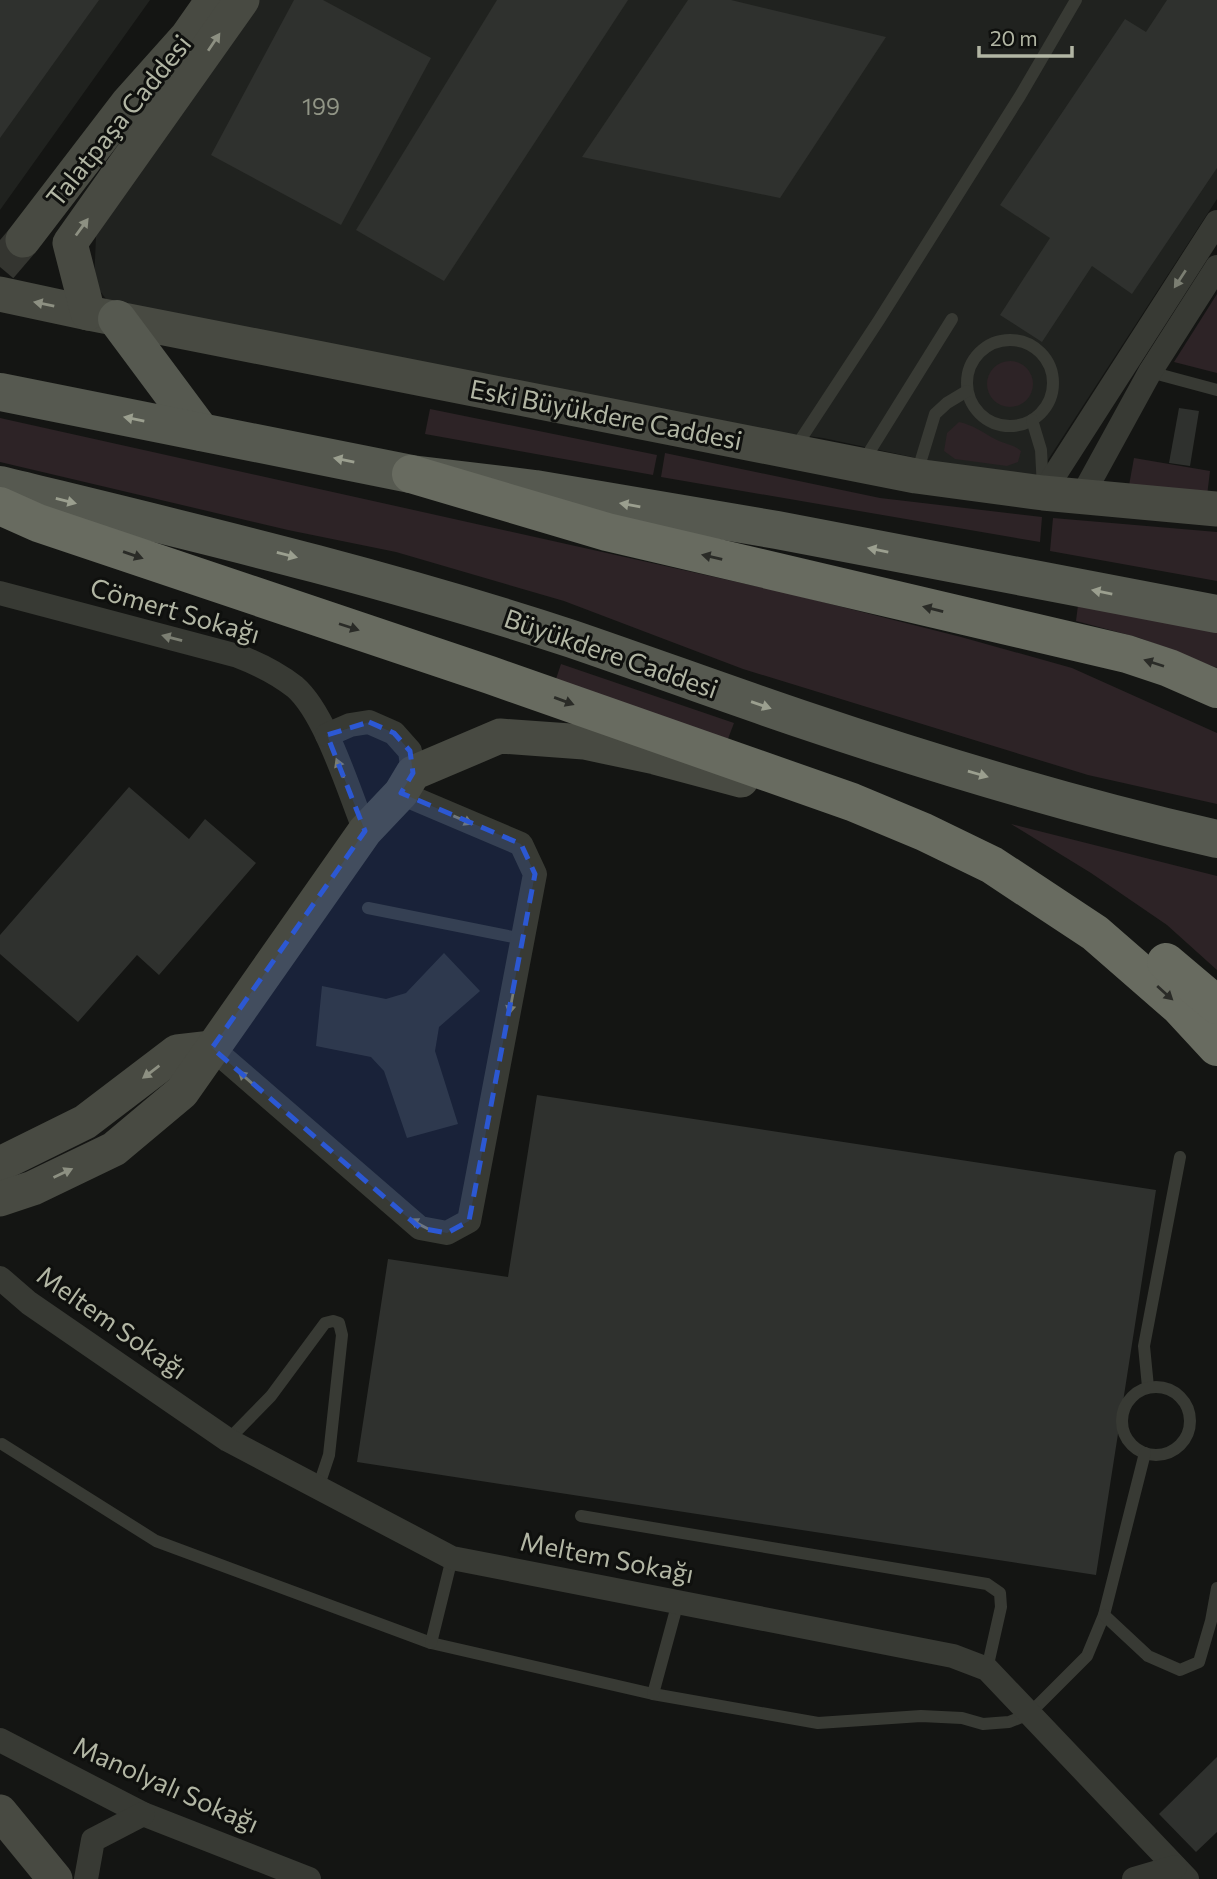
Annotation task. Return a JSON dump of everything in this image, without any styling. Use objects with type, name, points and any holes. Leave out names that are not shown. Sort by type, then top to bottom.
[{"type":"highway","points":[[411,474],[607,532],[1127,654],[1169,668],[1217,689]]},
{"type":"highway","points":[[0,506],[38,523],[490,675],[852,802],[925,832],[992,865],[1095,933],[1180,1007],[1217,1047]]},
{"type":"highway","points":[[992,865],[1043,879],[1080,899],[1143,943],[1217,1005]]},
{"type":"main road","points":[[102,316],[201,432]]},
{"type":"main road","points":[[0,392],[411,474],[536,489],[777,530],[1217,614]]},
{"type":"main road","name":"Büyükdere Caddesi","points":[[0,485],[329,566],[558,635],[803,720],[934,761],[1217,839]]},
{"type":"street","points":[[128,103],[168,30],[190,0]]},
{"type":"street","name":"Talatpaşa Caddesi","points":[[23,240],[128,103],[187,37],[213,0]]},
{"type":"street","points":[[102,316],[70,243],[242,0]]},
{"type":"street","points":[[1043,493],[1217,222]]},
{"type":"street","points":[[1082,496],[1150,372],[1217,267]]},
{"type":"street","name":"Eski Büyükdere Caddesi","points":[[0,294],[916,476],[1043,493],[1217,509]]},
{"type":"street","name":"Cömert Sokağı","points":[[0,593],[238,656],[270,669],[297,689],[318,716],[365,831]]},
{"type":"street","points":[[327,735],[349,725],[369,722],[394,733],[410,751],[407,783]]},
{"type":"street","points":[[0,1199],[33,1188],[114,1149],[182,1092],[365,831],[407,783],[500,736],[584,742],[655,757],[729,776],[866,819],[925,832]]},
{"type":"street","points":[[0,1164],[85,1122],[177,1052],[212,1048],[420,1228],[447,1233],[469,1221],[535,874],[521,844],[407,783]]},
{"type":"street","name":"Meltem Sokağı","points":[[0,1278],[29,1303],[228,1440],[452,1558],[953,1656],[986,1669],[1181,1873]]},
{"type":"street","name":"Manolyalı Sokağı","points":[[0,1740],[144,1814],[309,1879]]},
{"type":"street","points":[[0,1812],[55,1879]]},
{"type":"street","points":[[86,1879],[93,1840],[144,1814]]},
{"type":"street","points":[[1134,1879],[1181,1873]]},
{"type":"lane","points":[[793,452],[1005,120],[1076,0]]},
{"type":"lane","points":[[861,466],[952,319]]},
{"type":"lane","points":[[1023,342],[1044,357],[1051,368],[1052,394],[1047,406],[1032,420],[1010,426],[996,424],[983,416],[973,405],[967,391],[968,377],[973,363],[982,351],[994,344],[1023,342]]},
{"type":"lane","points":[[1150,372],[1217,390]]},
{"type":"lane","points":[[916,476],[935,414],[967,391]]},
{"type":"lane","points":[[1032,420],[1041,450],[1043,493]]},
{"type":"lane","points":[[368,908],[523,939]]},
{"type":"lane","points":[[1148,1387],[1144,1346],[1180,1157]]},
{"type":"lane","points":[[228,1440],[271,1396],[325,1324],[333,1321],[339,1324],[342,1335],[333,1427],[329,1455],[318,1488]]},
{"type":"lane","points":[[1148,1387],[1170,1389],[1187,1404],[1190,1415],[1186,1437],[1169,1452],[1157,1455],[1145,1453],[1135,1447],[1122,1426],[1123,1413],[1128,1402],[1148,1387]]},
{"type":"lane","points":[[2,1444],[156,1541],[430,1643],[653,1694],[818,1723],[921,1716],[962,1718],[983,1724],[1009,1722],[1029,1714],[1087,1656],[1104,1615],[1145,1453]]},
{"type":"lane","points":[[580,1516],[987,1584],[1000,1593],[1001,1607],[986,1669]]},
{"type":"lane","points":[[430,1643],[452,1558]]},
{"type":"lane","points":[[1104,1615],[1148,1656],[1180,1670],[1199,1662],[1211,1622],[1217,1588]]},
{"type":"lane","points":[[653,1694],[678,1602]]},
{"type":"highlighted area","points":[[369,722],[394,733],[410,751],[413,773],[401,793],[521,844],[535,874],[469,1221],[447,1233],[420,1228],[212,1048],[365,831],[327,735]]},
{"type":"shaded area","points":[[0,0],[150,0],[0,210]]},
{"type":"shaded area","points":[[253,0],[1217,0],[1217,199],[1033,483],[823,438],[384,382],[127,327],[94,283],[96,236]]},
{"type":"shaded area","points":[[1217,294],[1217,373],[1174,362]]},
{"type":"shaded area","points":[[1010,361],[1026,368],[1033,384],[1026,400],[1010,407],[994,400],[987,384],[994,368]]},
{"type":"shaded area","points":[[430,409],[657,455],[653,475],[425,434]]},
{"type":"shaded area","points":[[0,418],[787,593],[1072,668],[1217,733],[1217,804],[1088,775],[743,669],[564,601],[396,552],[288,530],[0,462]]},
{"type":"shaded area","points":[[959,422],[1021,451],[1018,462],[1007,466],[955,459],[944,451],[947,433]]},
{"type":"shaded area","points":[[665,453],[880,498],[1042,517],[1040,542],[661,477]]},
{"type":"shaded area","points":[[1134,458],[1210,471],[1207,496],[1128,491]]},
{"type":"shaded area","points":[[1053,518],[1217,532],[1217,581],[1050,551]]},
{"type":"shaded area","points":[[1078,605],[1217,632],[1217,668],[1140,638],[1076,621]]},
{"type":"shaded area","points":[[561,664],[734,723],[726,744],[555,682]]},
{"type":"shaded area","points":[[1011,824],[1217,876],[1217,970],[1167,925],[1091,873]]},
{"type":"building","points":[[0,0],[99,0],[0,138]]},
{"type":"building","points":[[294,0],[323,0],[431,58],[341,225],[211,155]]},
{"type":"building","points":[[497,0],[628,0],[444,281],[356,230]]},
{"type":"building","points":[[688,0],[731,0],[886,37],[780,198],[582,157]]},
{"type":"building","points":[[1167,0],[1217,0],[1217,168],[1132,294],[1092,266],[1042,342],[1000,315],[1050,238],[1000,205],[1125,19],[1146,32]]},
{"type":"building","points":[[1179,408],[1199,411],[1190,466],[1169,463]]},
{"type":"building","points":[[129,787],[189,839],[205,819],[256,863],[159,975],[137,955],[78,1022],[0,954],[0,935]]},
{"type":"building","points":[[444,953],[480,991],[439,1027],[435,1051],[458,1124],[407,1138],[384,1071],[371,1057],[316,1046],[322,986],[386,999],[406,993]]},
{"type":"building","points":[[537,1095],[1156,1190],[1096,1575],[357,1462],[388,1259],[508,1277]]},
{"type":"building","points":[[1217,1757],[1217,1832],[1196,1852],[1159,1814]]},
{"type":"tunnel","points":[[0,267],[23,240]]}]
